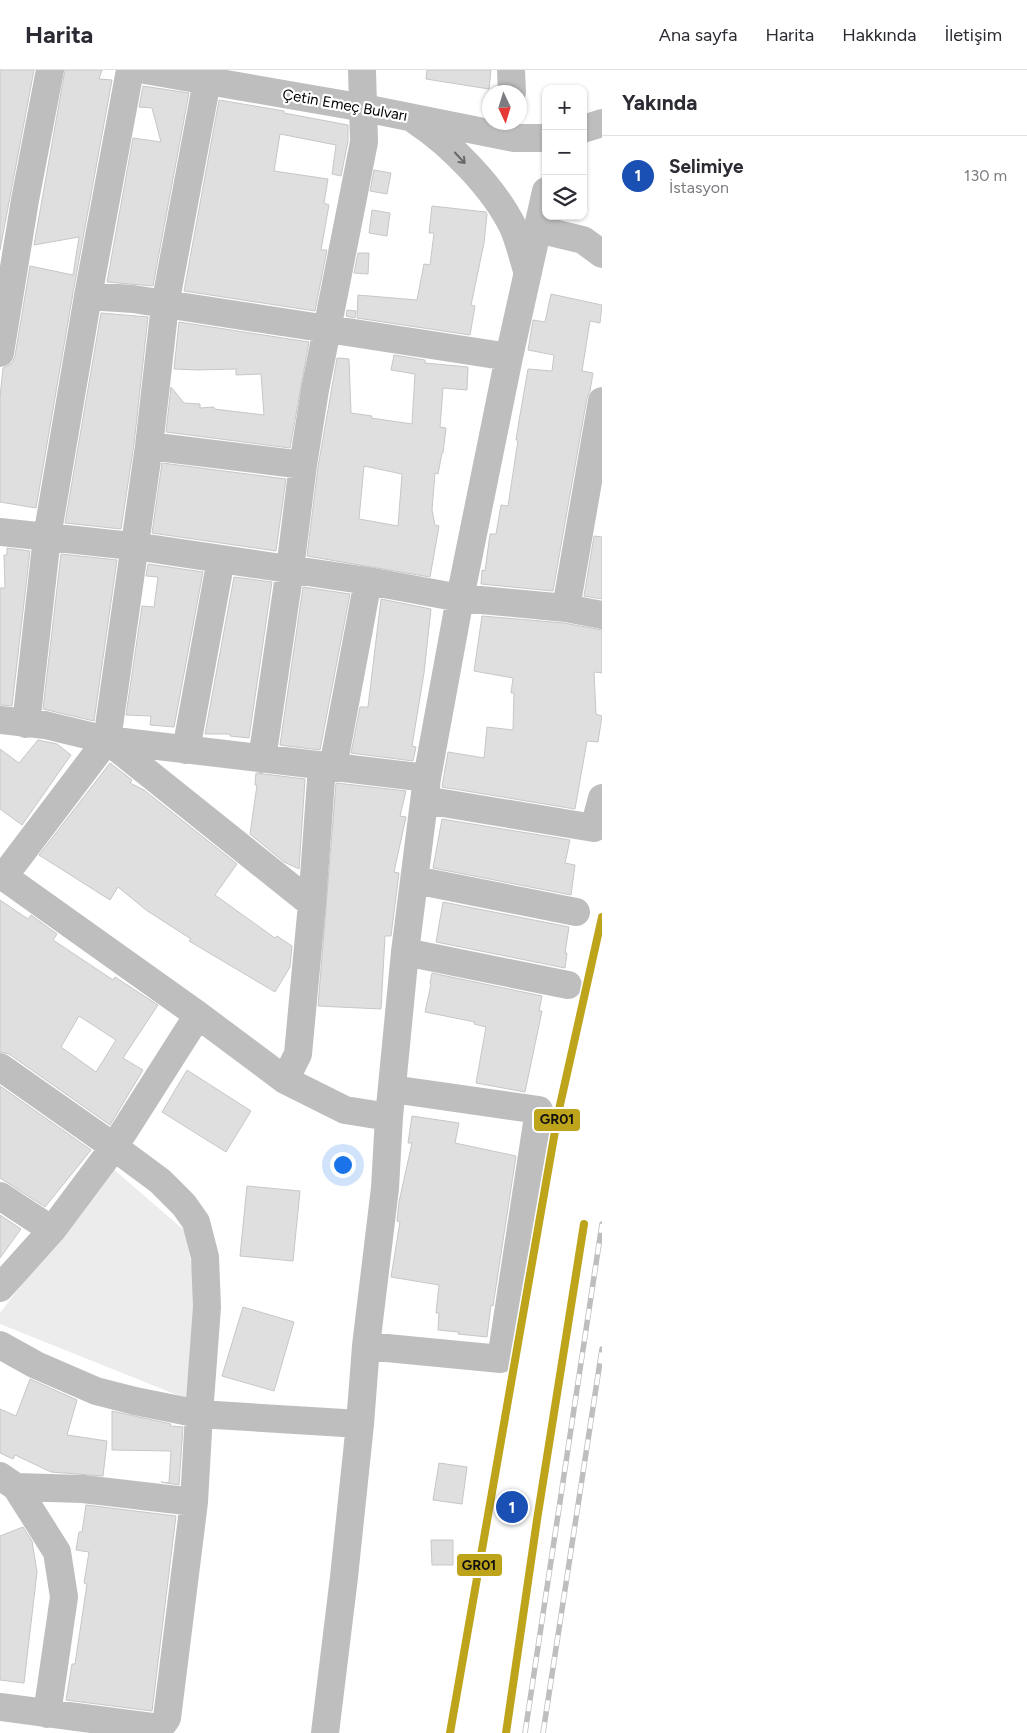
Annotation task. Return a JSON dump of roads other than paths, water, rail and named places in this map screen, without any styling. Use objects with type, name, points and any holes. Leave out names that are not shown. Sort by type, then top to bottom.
[{"type":"street","points":[[0,353],[25,200],[50,70]]},
{"type":"street","points":[[130,70],[13,722],[45,725],[107,740],[327,766],[594,828],[602,798]]},
{"type":"street","name":"Çetin Emeç Bulvarı","points":[[145,70],[207,76],[408,116],[482,126]]},
{"type":"street","points":[[262,759],[303,465],[364,142],[362,70]]},
{"type":"street","points":[[511,70],[512,85]]},
{"type":"street","points":[[207,76],[165,305],[136,546],[107,740],[2,875],[198,1015],[285,1080],[345,1110],[389,1118]]},
{"type":"street","points":[[408,116],[436,134],[460,156],[492,194],[512,227],[527,271]]},
{"type":"street","points":[[587,128],[602,123]]},
{"type":"street","name":"Çetin Emeç Bulvarı","points":[[514,130],[542,137]]},
{"type":"street","points":[[324,1733],[385,1188],[389,1118],[405,952],[426,789],[460,598],[527,271],[542,208]]},
{"type":"street","points":[[537,229],[583,240],[600,249]]},
{"type":"street","points":[[88,296],[134,299],[509,358]]},
{"type":"street","points":[[566,608],[602,400]]},
{"type":"street","points":[[149,446],[303,465]]},
{"type":"street","points":[[0,532],[136,546],[368,581],[460,598],[566,608],[602,615]]},
{"type":"street","points":[[186,750],[221,559]]},
{"type":"street","points":[[285,1080],[298,1054],[327,766],[368,581]]},
{"type":"street","points":[[107,740],[312,904]]},
{"type":"street","points":[[414,880],[576,912]]},
{"type":"street","points":[[405,952],[568,985]]},
{"type":"street","points":[[0,1288],[52,1230],[114,1147],[198,1015]]},
{"type":"street","points":[[0,1067],[160,1181],[184,1205],[196,1222],[205,1258],[207,1307],[198,1414],[194,1502],[167,1718],[162,1725],[152,1727],[109,1727],[47,1714],[0,1707]]},
{"type":"street","points":[[366,1346],[500,1359],[539,1110],[392,1089]]},
{"type":"street","points":[[0,1196],[52,1230]]},
{"type":"street","points":[[0,1345],[36,1365],[96,1391],[135,1401],[198,1414],[360,1424]]},
{"type":"street","points":[[8,1481],[194,1502]]},
{"type":"street","points":[[8,1481],[57,1552],[64,1597],[47,1714]]},
{"type":"railway","points":[[525,1733],[602,1224]]},
{"type":"railway","points":[[543,1733],[602,1349]]},
{"type":"place","name":"Selimiye","points":[[512,1507]]}]
